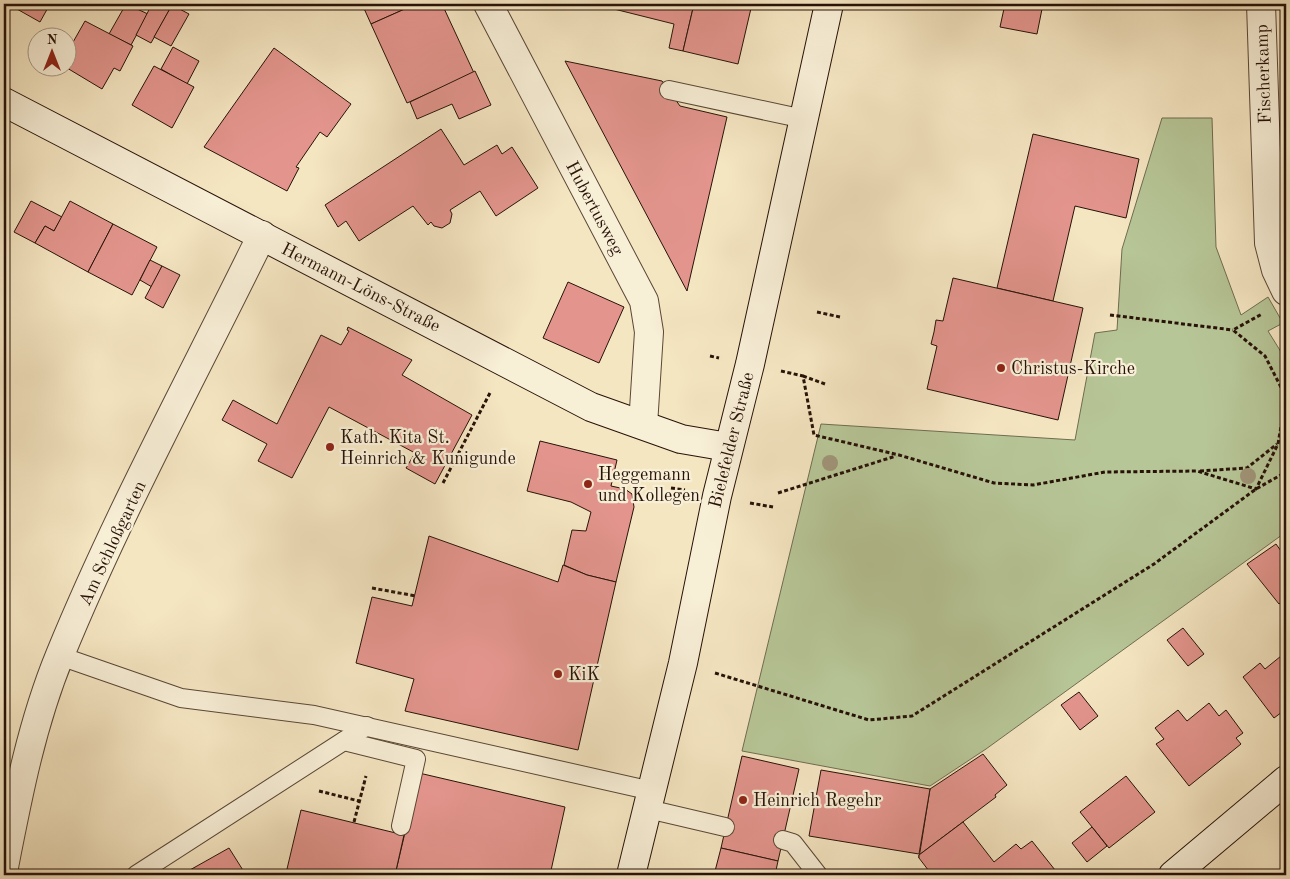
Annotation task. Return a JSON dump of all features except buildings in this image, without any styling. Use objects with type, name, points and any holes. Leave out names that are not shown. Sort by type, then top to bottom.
[{"type":"street","name":"Hubertusweg","points":[[488,4],[644,301],[649,332],[643,425]]},
{"type":"street","name":"Bielefelder Straße","points":[[631,875],[683,663],[728,447],[750,364],[829,4]]},
{"type":"street","name":"Fischerkamp","points":[[1261,4],[1278,239],[1276,270],[1286,291]]},
{"type":"street","name":"Hermann-Löns-Straße","points":[[4,102],[591,406],[681,439],[728,447]]},
{"type":"street","name":"Am Schloßgarten","points":[[4,867],[27,755],[60,656],[134,492],[262,235]]},
{"type":"street","points":[[1180,873],[1286,780]]},
{"type":"lane","points":[[669,90],[804,120]]},
{"type":"lane","points":[[60,656],[181,698],[314,715],[367,726],[650,800],[725,826]]},
{"type":"lane","points":[[136,875],[367,726]]},
{"type":"lane","points":[[344,741],[416,759],[401,826]]},
{"type":"lane","points":[[783,840],[793,843],[818,875]]},
{"type":"path","points":[[817,312],[840,317]]},
{"type":"path","points":[[1233,330],[1264,312]]},
{"type":"path","points":[[1110,315],[1233,330],[1265,356],[1286,397],[1278,444],[1256,489]]},
{"type":"path","points":[[710,356],[803,376],[825,384]]},
{"type":"path","points":[[443,483],[506,362]]},
{"type":"path","points":[[803,376],[814,435],[899,455],[994,483],[1033,485],[1105,472],[1196,472],[1247,468],[1278,444]]},
{"type":"path","points":[[778,493],[899,455]]},
{"type":"path","points":[[1196,472],[1256,489]]},
{"type":"path","points":[[683,663],[869,720],[912,716],[1154,564],[1256,489],[1286,472]]},
{"type":"path","points":[[372,588],[416,596]]},
{"type":"path","points":[[354,822],[374,749]]},
{"type":"green space","points":[[1162,118],[1212,118],[1216,247],[1241,315],[1268,297],[1283,323],[1268,331],[1286,360],[1286,532],[986,749],[930,786],[742,751],[821,424],[1075,440],[1095,333],[1117,330],[1122,249]]},
{"type":"place","name":"Christus-Kirche","points":[[1001,368]]},
{"type":"place","name":"Kath. Kita St. Heinrich & Kunigunde","points":[[330,447]]},
{"type":"place","name":"Heggemann und Kollegen","points":[[588,484]]},
{"type":"place","name":"KiK","points":[[558,674]]},
{"type":"place","name":"Heinrich Regehr","points":[[743,800]]}]
